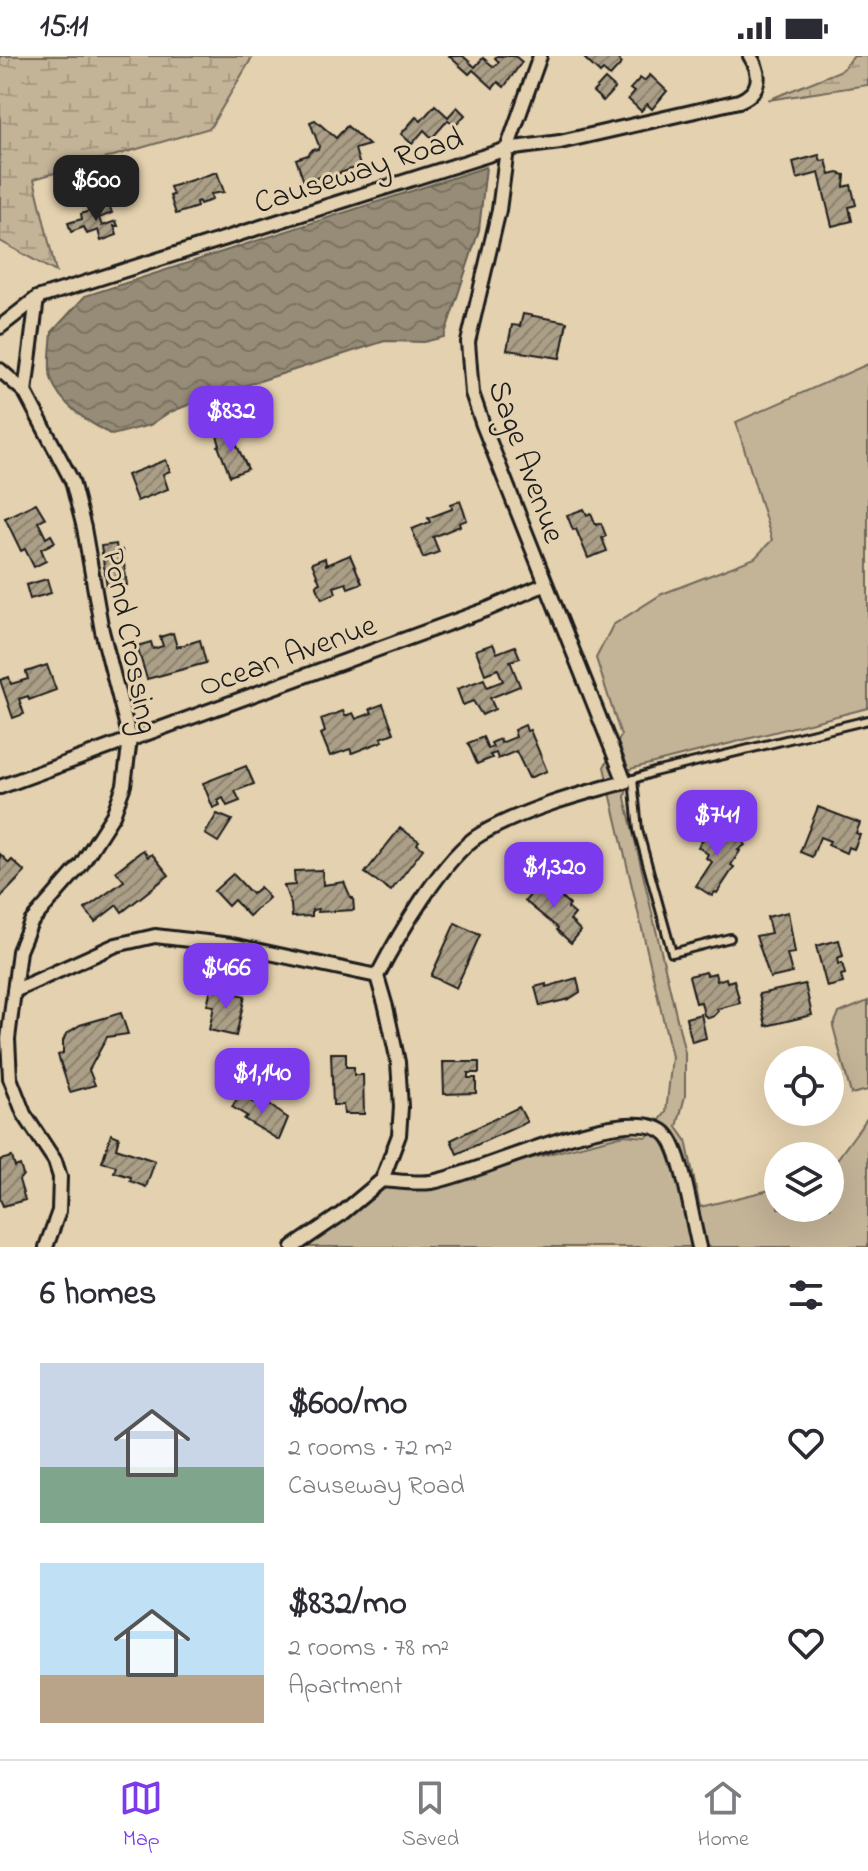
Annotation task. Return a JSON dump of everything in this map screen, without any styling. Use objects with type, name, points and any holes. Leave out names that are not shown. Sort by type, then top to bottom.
[{"type":"street","name":"Sage Avenue","points":[[540,56],[507,149],[499,210],[469,333],[468,367],[472,393],[483,425],[629,780]]},
{"type":"street","name":"Causeway Road","points":[[0,327],[37,298],[507,149],[573,139],[746,98],[758,84],[759,72],[750,56]]},
{"type":"street","points":[[25,392],[37,298]]},
{"type":"street","name":"Pond Crossing","points":[[0,370],[25,392],[72,481],[84,528],[102,631],[130,739],[124,785],[113,815],[81,865],[31,922],[19,951],[8,1039],[10,1078],[24,1114],[55,1161],[60,1177],[59,1211],[46,1247]]},
{"type":"street","name":"Ocean Avenue","points":[[0,787],[488,609],[546,584]]},
{"type":"street","points":[[293,1247],[340,1215],[382,1180],[399,1135],[401,1107],[398,1062],[377,976],[433,886],[463,848],[479,835],[518,816],[629,780]]},
{"type":"street","points":[[14,991],[116,945],[155,936],[232,945],[377,976]]},
{"type":"street","points":[[382,1180],[431,1182],[549,1143],[616,1125],[636,1123],[651,1126],[668,1136],[677,1156],[699,1247]]},
{"type":"lane","points":[[730,938],[672,953],[638,830],[629,780],[868,720]]},
{"type":"green space","points":[[0,56],[253,56],[210,128],[34,179],[56,272],[0,241]]},
{"type":"green space","points":[[854,56],[868,56],[868,85],[768,100],[842,70]]},
{"type":"green space","points":[[868,364],[868,708],[630,769],[625,798],[685,1053],[685,1096],[677,1127],[686,1140],[700,1207],[764,1191],[764,1222],[844,1222],[844,1150],[868,1117],[868,1247],[298,1247],[382,1180],[429,1184],[624,1135],[647,1137],[666,1112],[672,1057],[604,767],[621,736],[596,658],[613,625],[662,594],[755,558],[772,540],[736,422]]},
{"type":"green space","points":[[868,1001],[868,1090],[851,1094],[844,1068],[844,1046],[838,1046],[833,1026],[839,1013]]},
{"type":"water","points":[[486,167],[479,230],[444,337],[424,342],[385,341],[203,399],[168,413],[150,425],[112,435],[76,412],[55,388],[50,367],[52,332],[85,296]]},
{"type":"building","points":[[449,56],[463,56],[475,67],[483,58],[494,67],[499,62],[495,58],[497,56],[515,56],[522,62],[504,87],[498,82],[493,88],[473,70],[469,74]]},
{"type":"building","points":[[588,56],[615,56],[622,63],[610,76],[603,70],[600,73],[585,59]]},
{"type":"building","points":[[650,75],[667,91],[652,109],[647,104],[641,111],[628,99],[634,92],[630,89],[640,78],[644,81]]},
{"type":"building","points":[[605,79],[615,88],[603,101],[593,92]]},
{"type":"building","points":[[435,105],[448,117],[457,107],[465,115],[455,126],[448,120],[432,138],[424,130],[412,144],[401,134],[416,117],[421,121]]},
{"type":"building","points":[[315,120],[336,138],[347,126],[369,145],[355,149],[360,166],[304,182],[296,159],[308,155],[313,149],[318,150],[310,122]]},
{"type":"building","points":[[819,155],[821,161],[826,160],[830,175],[845,175],[844,187],[851,185],[856,205],[849,207],[852,221],[832,226],[819,173],[797,179],[793,162]]},
{"type":"building","points":[[217,172],[224,192],[211,194],[212,200],[200,204],[196,202],[197,207],[176,214],[170,187]]},
{"type":"building","points":[[109,204],[112,213],[99,218],[102,226],[116,221],[117,235],[101,241],[98,230],[87,234],[84,227],[71,232],[68,223],[82,219],[81,214]]},
{"type":"building","points":[[523,314],[567,322],[560,358],[507,350],[512,325],[520,326]]},
{"type":"building","points":[[230,431],[248,469],[230,476],[217,436]]},
{"type":"building","points":[[166,460],[170,471],[163,474],[168,489],[137,501],[127,475]]},
{"type":"building","points":[[460,501],[467,520],[433,537],[439,552],[423,558],[412,529],[430,522],[428,518],[452,509],[451,504]]},
{"type":"building","points":[[36,503],[45,518],[38,522],[46,538],[51,535],[55,542],[41,549],[46,561],[34,567],[25,549],[21,551],[5,518]]},
{"type":"building","points":[[584,509],[587,515],[591,513],[596,525],[601,523],[606,536],[602,538],[607,551],[588,558],[567,515]]},
{"type":"building","points":[[116,544],[117,551],[122,550],[127,585],[107,587],[101,546]]},
{"type":"building","points":[[350,555],[362,583],[348,588],[346,583],[334,587],[336,593],[322,599],[312,563],[325,558],[326,565]]},
{"type":"building","points":[[47,579],[51,593],[30,599],[26,585]]},
{"type":"building","points":[[173,633],[177,647],[200,640],[206,663],[147,679],[137,646],[151,642],[153,649],[163,646],[160,637]]},
{"type":"building","points":[[493,644],[497,653],[515,646],[520,658],[510,661],[520,686],[490,698],[495,709],[482,715],[473,701],[463,705],[457,689],[484,679],[487,687],[503,681],[498,669],[485,674],[476,650]]},
{"type":"building","points":[[47,665],[56,690],[29,700],[28,696],[19,699],[24,714],[13,718],[0,680],[9,677],[11,684],[28,679],[26,672]]},
{"type":"building","points":[[383,704],[394,733],[381,738],[383,741],[352,753],[350,749],[330,756],[321,734],[325,732],[321,719],[343,711],[345,716],[353,713],[356,719],[372,713],[370,709]]},
{"type":"building","points":[[525,725],[547,771],[529,778],[516,751],[498,759],[496,753],[490,755],[492,758],[477,764],[468,743],[483,737],[488,749],[493,747],[491,743],[500,739],[501,743],[516,737],[514,730]]},
{"type":"building","points":[[246,766],[254,784],[235,791],[240,801],[227,806],[223,798],[218,801],[220,805],[213,808],[203,783]]},
{"type":"building","points":[[818,807],[860,823],[856,833],[860,835],[854,849],[848,847],[846,853],[828,845],[830,841],[820,837],[812,857],[800,852]]},
{"type":"building","points":[[217,814],[232,820],[218,842],[205,834]]},
{"type":"building","points":[[707,822],[745,845],[738,850],[731,865],[734,867],[712,896],[696,886],[712,862],[706,858],[708,854],[698,847],[703,839],[698,835]]},
{"type":"building","points":[[400,828],[419,841],[417,844],[423,849],[391,891],[365,873]]},
{"type":"building","points":[[143,850],[148,857],[152,854],[169,875],[122,912],[117,905],[95,922],[85,909],[124,881],[116,871]]},
{"type":"building","points":[[0,854],[25,872],[0,898]]},
{"type":"building","points":[[322,870],[323,885],[344,882],[353,898],[354,910],[318,912],[318,909],[312,910],[312,916],[292,917],[284,886],[295,885],[294,871]]},
{"type":"building","points":[[233,874],[252,894],[260,887],[269,898],[249,916],[234,900],[228,906],[214,891]]},
{"type":"building","points":[[543,880],[570,905],[568,908],[575,914],[570,920],[581,931],[571,943],[525,901]]},
{"type":"building","points":[[788,912],[795,953],[787,954],[792,973],[770,978],[756,936],[771,933],[767,917]]},
{"type":"building","points":[[455,923],[480,935],[456,988],[431,976]]},
{"type":"building","points":[[839,940],[843,956],[837,958],[845,974],[841,975],[843,983],[827,987],[816,946]]},
{"type":"building","points":[[706,972],[707,975],[715,973],[717,981],[726,978],[727,982],[734,980],[740,1003],[717,1009],[718,1012],[709,1018],[704,1015],[701,1002],[696,1003],[689,976]]},
{"type":"building","points":[[577,978],[580,992],[569,999],[540,1006],[535,987]]},
{"type":"building","points":[[805,984],[812,1015],[766,1026],[759,994]]},
{"type":"building","points":[[211,988],[245,996],[236,1036],[209,1030],[214,1006],[207,1005]]},
{"type":"building","points":[[121,1013],[128,1034],[107,1037],[89,1070],[95,1085],[70,1092],[58,1055],[63,1053],[66,1034],[80,1025]]},
{"type":"building","points":[[701,1014],[706,1038],[692,1042],[686,1018]]},
{"type":"building","points":[[331,1053],[346,1053],[346,1067],[354,1067],[354,1075],[363,1075],[364,1114],[344,1114],[343,1105],[333,1105]]},
{"type":"building","points":[[443,1062],[479,1062],[479,1073],[468,1073],[468,1078],[476,1078],[476,1093],[444,1094]]},
{"type":"building","points":[[240,1094],[255,1103],[258,1097],[288,1118],[279,1140],[244,1119],[247,1116],[232,1107]]},
{"type":"building","points":[[519,1107],[527,1122],[457,1154],[451,1140]]},
{"type":"building","points":[[111,1134],[119,1137],[116,1148],[155,1161],[146,1187],[130,1181],[131,1177],[114,1172],[116,1166],[102,1162]]},
{"type":"building","points":[[12,1157],[15,1167],[20,1165],[23,1175],[19,1180],[25,1200],[3,1206],[0,1199],[0,1160]]}]
